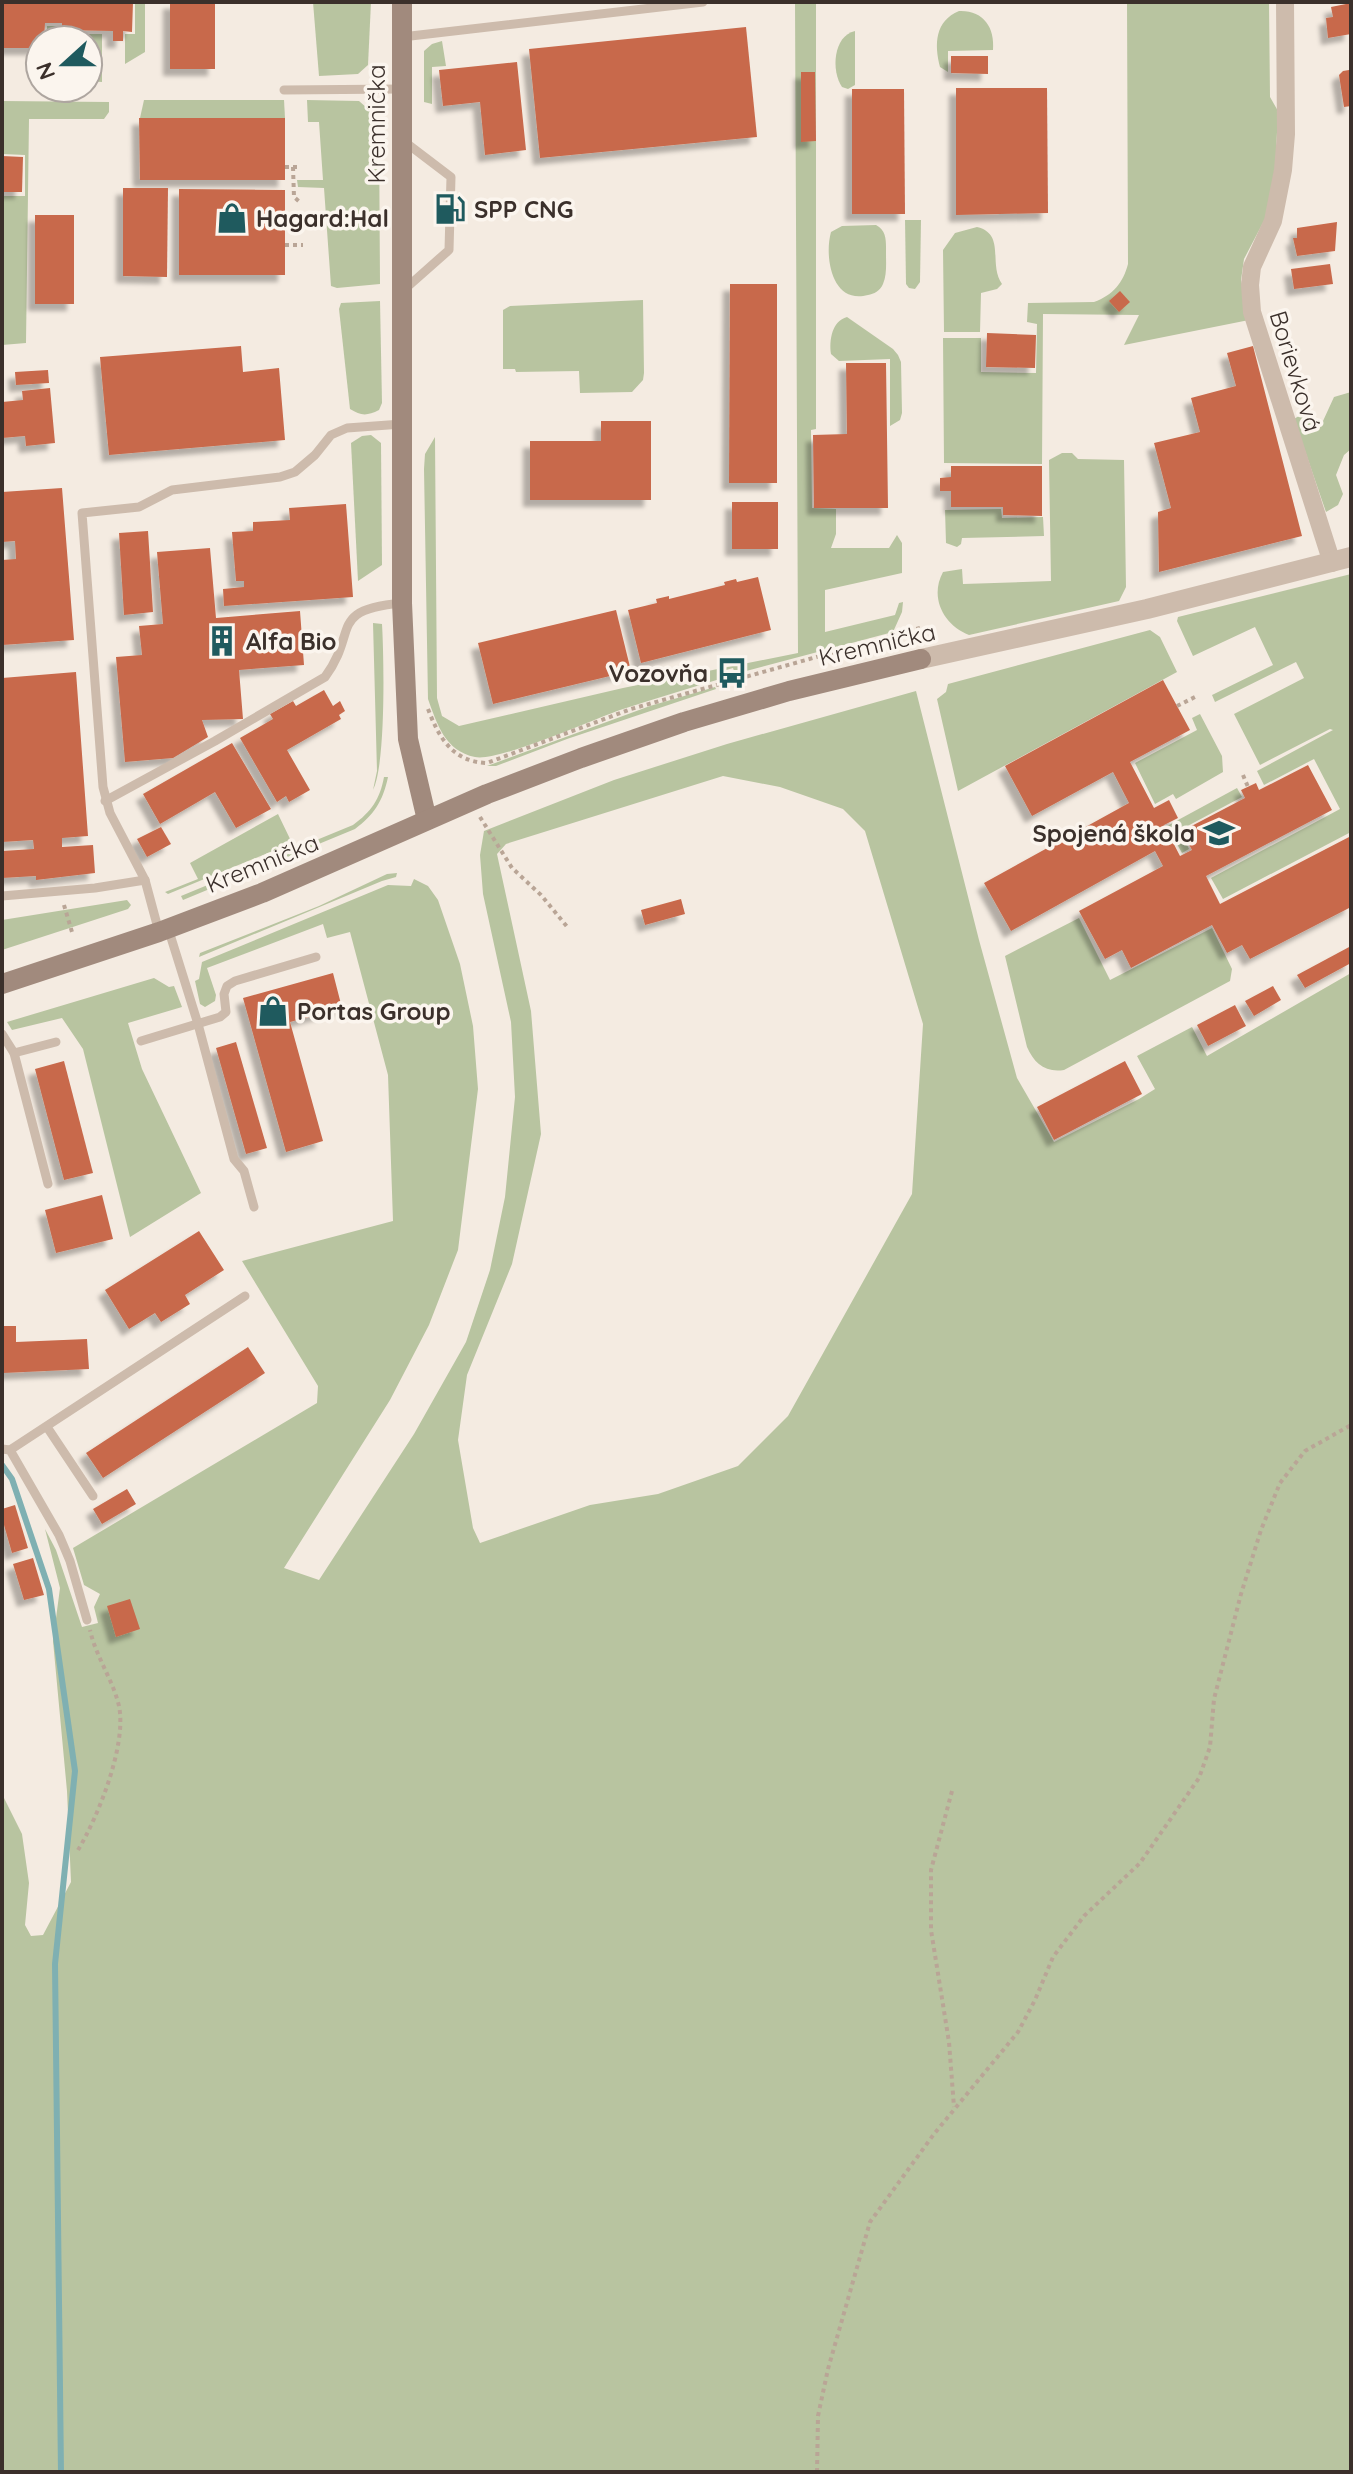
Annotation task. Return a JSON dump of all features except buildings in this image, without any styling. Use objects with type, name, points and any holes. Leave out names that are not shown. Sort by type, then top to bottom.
[{"type":"main road","name":"Kremnička","points":[[402,2],[402,603],[408,739],[427,820]]},
{"type":"main road","name":"Kremnička","points":[[2,984],[164,930],[262,893],[469,802],[581,758],[684,722],[789,691],[921,659]]},
{"type":"street","name":"Borievková","points":[[1285,2],[1286,134],[1283,170],[1273,221],[1252,267],[1252,312],[1341,560]]},
{"type":"street","name":"Kremnička","points":[[921,659],[1160,606],[1341,560]]},
{"type":"lane","points":[[402,37],[703,2]]},
{"type":"lane","points":[[284,90],[402,89]]},
{"type":"lane","points":[[402,139],[451,177],[449,250],[402,291]]},
{"type":"lane","points":[[254,1207],[244,1171],[234,1159],[198,1024],[164,930],[144,877],[105,801],[82,513],[139,507],[172,490],[280,477],[295,472],[315,455],[331,435],[347,428],[402,424]]},
{"type":"lane","points":[[105,801],[325,677],[334,664],[348,624],[359,610],[402,603]]},
{"type":"lane","points":[[2,896],[60,891],[144,877]]},
{"type":"lane","points":[[141,1041],[220,1017],[226,1012],[224,994],[227,986],[235,981],[316,957]]},
{"type":"lane","points":[[2,1034],[14,1053],[48,1184]]},
{"type":"lane","points":[[14,1053],[56,1042]]},
{"type":"lane","points":[[87,1620],[81,1594],[59,1535],[6,1450],[47,1427],[245,1296]]},
{"type":"lane","points":[[47,1427],[93,1496]]},
{"type":"path","points":[[285,167],[296,167],[294,197],[301,203]]},
{"type":"path","points":[[285,245],[303,245]]},
{"type":"path","points":[[425,700],[437,734],[449,748],[460,757],[487,763],[631,709],[920,628]]},
{"type":"path","points":[[1177,706],[1195,697]]},
{"type":"path","points":[[1243,775],[1248,787]]},
{"type":"path","points":[[469,802],[512,868],[541,895],[569,929]]},
{"type":"path","points":[[60,891],[72,932]]},
{"type":"path","points":[[817,2472],[818,2416],[828,2369],[870,2222],[954,2109],[1018,2032],[1053,1957],[1084,1916],[1140,1863],[1199,1778],[1210,1747],[1214,1699],[1241,1594],[1280,1483],[1305,1451],[1351,1425]]},
{"type":"path","points":[[78,1850],[101,1805],[120,1724],[115,1694],[98,1659],[87,1620]]},
{"type":"path","points":[[952,1791],[931,1870],[931,1930],[949,2042],[954,2109]]},
{"type":"green space","points":[[135,2],[145,2],[145,52],[125,64],[125,34],[135,34]]},
{"type":"green space","points":[[313,2],[371,2],[368,65],[358,74],[319,76]]},
{"type":"green space","points":[[795,2],[816,2],[816,429],[811,430],[812,508],[836,509],[836,534],[831,548],[889,548],[897,535],[902,543],[902,573],[825,590],[825,632],[895,615],[899,603],[903,602],[902,612],[893,632],[735,674],[733,668],[719,672],[720,679],[620,710],[503,753],[487,757],[465,754],[449,743],[428,699],[424,469],[425,454],[435,437],[437,698],[442,716],[459,726],[623,688],[798,653]]},
{"type":"green space","points":[[1127,2],[1269,2],[1270,97],[1278,111],[1275,175],[1267,215],[1244,259],[1241,280],[1249,320],[1124,345],[1139,315],[1043,314],[1042,464],[944,463],[943,338],[981,338],[981,372],[1036,373],[1037,324],[1027,322],[1028,303],[1094,302],[1112,292],[1126,271]]},
{"type":"green space","points":[[959,11],[975,13],[986,22],[992,34],[993,50],[948,51],[948,72],[940,67],[938,34],[945,21]]},
{"type":"green space","points":[[855,31],[855,85],[848,89],[842,87],[838,80],[836,55],[842,40]]},
{"type":"green space","points":[[442,41],[446,66],[432,67],[432,104],[424,102],[424,51]]},
{"type":"green space","points":[[144,100],[284,100],[285,118],[140,118]]},
{"type":"green space","points":[[307,100],[359,101],[376,116],[379,124],[380,284],[331,286],[324,188],[298,187],[297,180],[323,180],[319,122],[308,122]]},
{"type":"green space","points":[[2,101],[24,101],[24,104],[109,102],[109,112],[104,119],[29,119],[26,343],[2,345],[2,196],[25,196],[25,155],[2,154]]},
{"type":"green space","points":[[905,220],[921,220],[920,282],[915,289],[906,284]]},
{"type":"green space","points":[[876,225],[886,240],[883,284],[870,295],[846,293],[833,277],[830,266],[831,232],[842,226]]},
{"type":"green space","points":[[977,227],[991,236],[1002,284],[997,289],[981,293],[980,332],[944,332],[943,250],[955,233]]},
{"type":"green space","points":[[643,300],[644,373],[643,380],[632,392],[580,393],[579,371],[516,372],[515,369],[503,369],[503,310],[510,306]]},
{"type":"green space","points":[[380,301],[382,403],[379,410],[361,414],[350,409],[339,309],[341,303]]},
{"type":"green space","points":[[847,317],[893,349],[901,362],[902,413],[900,420],[890,426],[890,359],[839,361],[831,354],[833,332],[838,322]]},
{"type":"green space","points":[[1351,392],[1351,449],[1344,455],[1336,475],[1343,494],[1338,505],[1326,512],[1294,419],[1302,414],[1310,420],[1323,421],[1334,397]]},
{"type":"green space","points":[[371,435],[381,443],[382,565],[358,581],[351,443],[362,436]]},
{"type":"green space","points":[[1062,453],[1072,453],[1078,459],[1124,460],[1126,587],[1119,601],[969,635],[952,625],[941,610],[938,591],[943,572],[962,569],[963,584],[1051,581],[1049,460]]},
{"type":"green space","points":[[1001,509],[1002,518],[1043,517],[1044,536],[962,538],[957,547],[946,543],[945,510]]},
{"type":"green space","points":[[1351,574],[1351,832],[1223,899],[1211,878],[1340,809],[1314,759],[1264,785],[1257,771],[1333,730],[1260,765],[1234,714],[1304,678],[1296,662],[1215,702],[1212,695],[1273,665],[1255,627],[1193,656],[1178,617]]},
{"type":"green space","points":[[373,623],[382,624],[383,684],[380,758],[373,790],[377,771]]},
{"type":"green space","points":[[1150,630],[1160,637],[1177,672],[958,791],[937,699],[946,692],[948,684]]},
{"type":"green space","points":[[715,687],[496,766],[487,766],[650,706]]},
{"type":"green space","points":[[916,691],[1017,1078],[1054,1142],[1155,1089],[1137,1056],[1192,1027],[1207,1056],[1351,973],[1351,2472],[2,2472],[2,1794],[22,1834],[29,1883],[25,1925],[31,1936],[43,1935],[71,1882],[67,1791],[53,1641],[60,1588],[45,1529],[56,1550],[82,1627],[98,1623],[94,1607],[100,1594],[84,1585],[73,1548],[317,1403],[318,1386],[242,1261],[393,1221],[388,1075],[350,932],[327,938],[323,924],[207,968],[216,995],[215,1001],[205,1007],[200,1004],[195,981],[199,979],[202,962],[388,885],[411,886],[414,879],[428,886],[438,900],[460,964],[473,1026],[478,1089],[458,1250],[429,1325],[390,1400],[284,1568],[319,1580],[414,1434],[466,1342],[490,1270],[505,1197],[515,1097],[511,1022],[483,894],[480,855],[484,831],[614,780],[727,744]],"holes":[[[723,776],[780,787],[843,809],[865,831],[923,1024],[912,1194],[788,1416],[738,1466],[658,1494],[590,1505],[480,1543],[473,1528],[458,1440],[467,1375],[512,1264],[541,1134],[531,1011],[497,854],[506,844]]]},
{"type":"green space","points":[[1200,714],[1222,756],[1223,772],[1176,799],[1173,794],[1155,804],[1135,763],[1197,730],[1192,718]]},
{"type":"green space","points":[[384,777],[388,777],[380,800],[372,813],[355,829],[183,900],[181,896],[353,825],[374,804]]},
{"type":"green space","points":[[1237,788],[1242,797],[1180,830],[1189,849],[1182,853],[1167,826]]},
{"type":"green space","points":[[278,814],[292,843],[168,894],[165,892],[198,879],[190,863]]},
{"type":"green space","points":[[397,873],[396,877],[199,957],[200,953],[319,906],[387,874]]},
{"type":"green space","points":[[127,900],[131,905],[128,909],[2,950],[2,920]]},
{"type":"green space","points":[[1079,918],[1110,980],[1212,928],[1232,969],[1230,981],[1064,1070],[1046,1068],[1033,1058],[1027,1047],[1005,956]]},
{"type":"green space","points":[[154,978],[169,987],[174,986],[182,1007],[128,1023],[142,1069],[201,1193],[130,1237],[83,1049],[62,1018],[12,1030],[7,1022]]},
{"type":"waterway","points":[[2,1465],[12,1479],[49,1589],[75,1771],[55,1964],[61,2472]]},
{"type":"place","name":"SPP CNG","points":[[450,209]]},
{"type":"place","name":"Hagard:Hal","points":[[232,218]]},
{"type":"place","name":"Alfa Bio","points":[[222,641]]},
{"type":"place","name":"Vozovňa","points":[[732,673]]},
{"type":"place","name":"Spojená škola","points":[[1219,833]]},
{"type":"place","name":"Portas Group","points":[[273,1011]]}]
